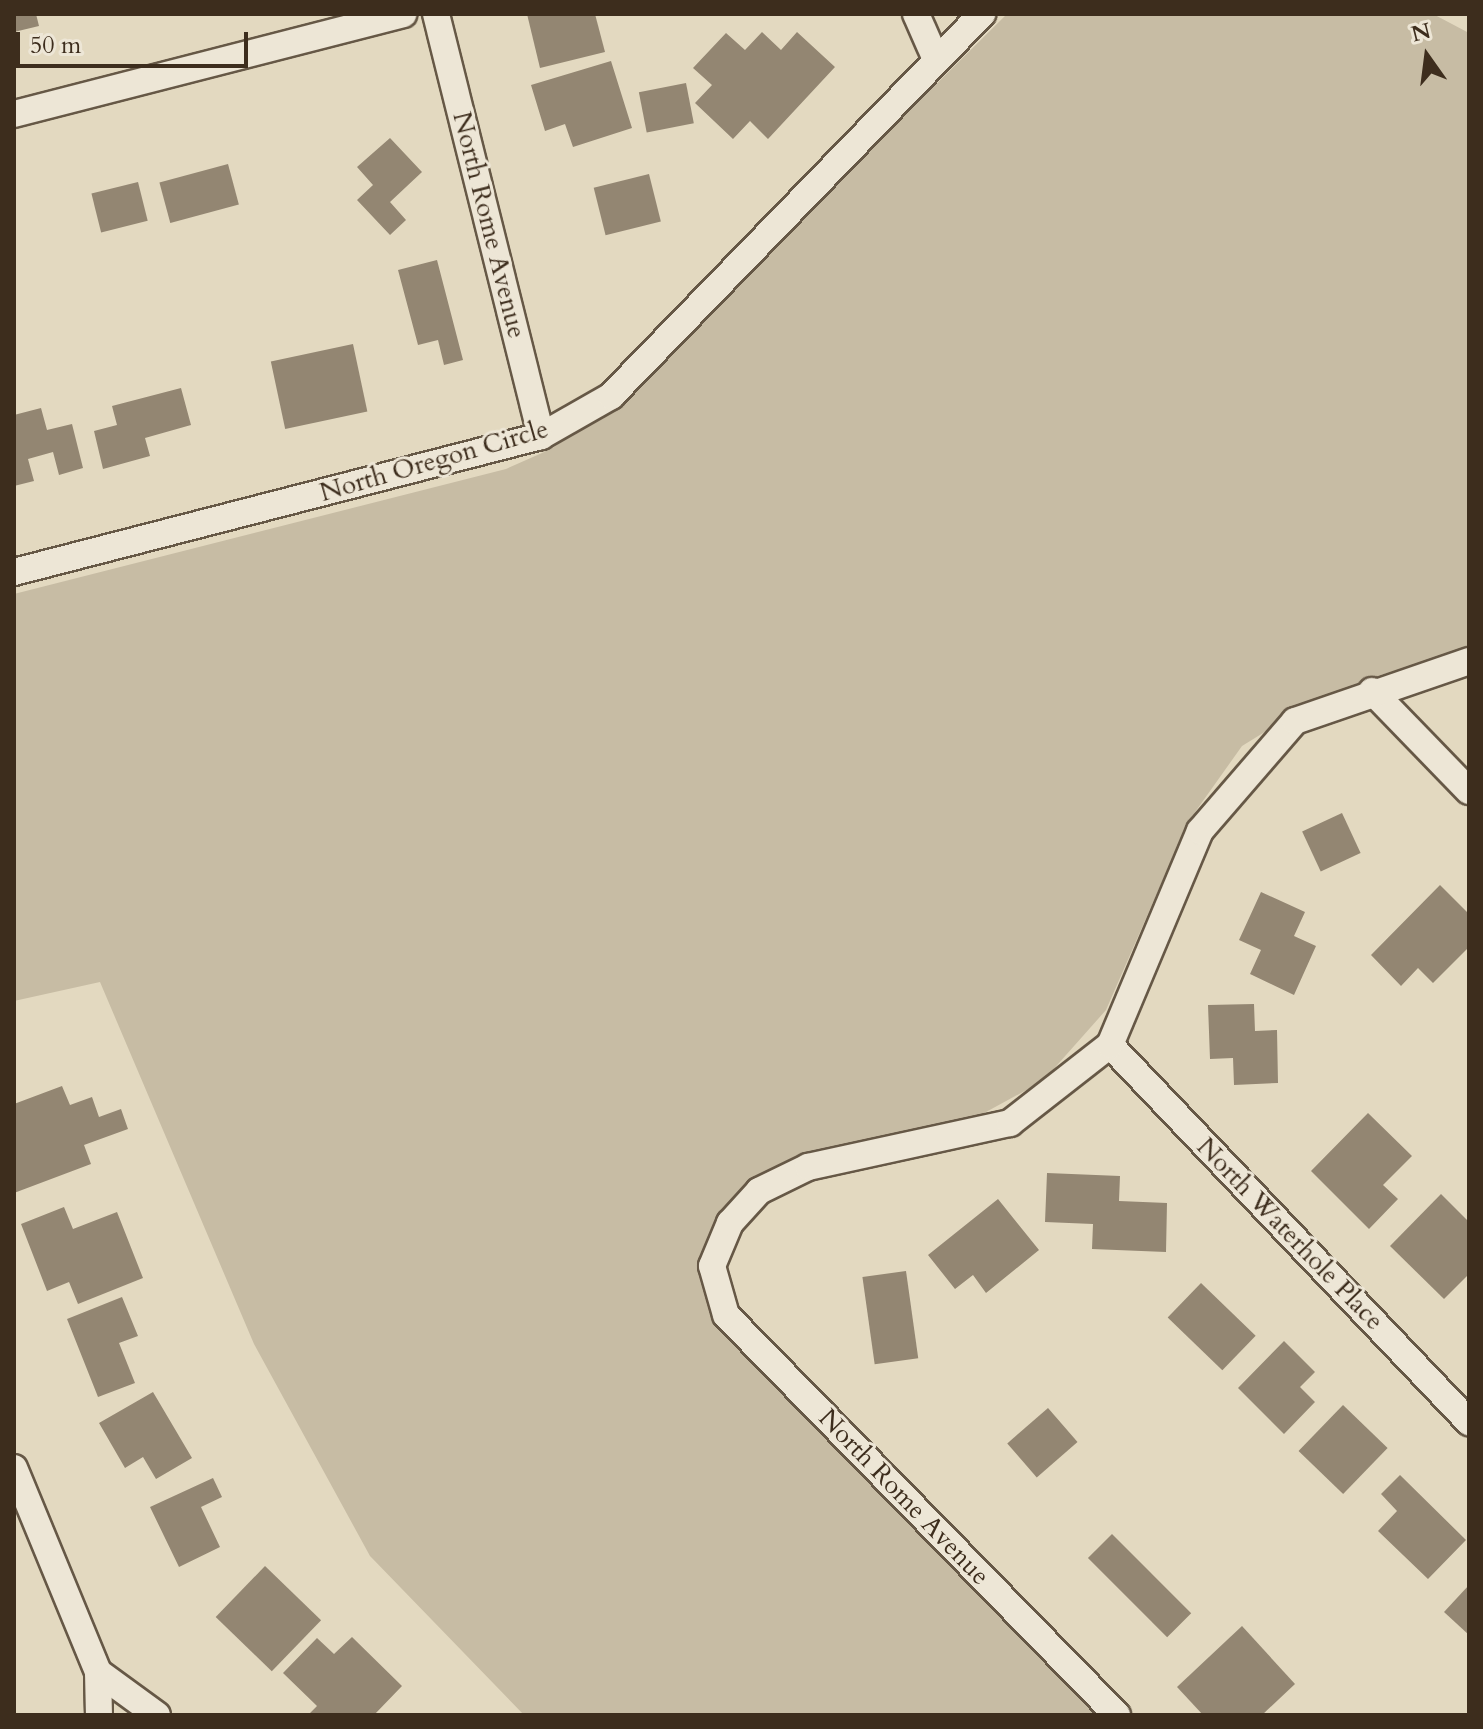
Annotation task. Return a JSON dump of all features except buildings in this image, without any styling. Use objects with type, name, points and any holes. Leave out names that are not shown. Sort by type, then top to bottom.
[{"type":"street","points":[[14,114],[403,14]]},
{"type":"street","name":"North Rome Avenue","points":[[436,14],[541,436]]},
{"type":"street","points":[[916,14],[935,57]]},
{"type":"street","name":"North Oregon Circle","points":[[14,572],[541,436],[611,396],[935,57],[982,14]]},
{"type":"street","points":[[1110,1045],[1200,831],[1295,721],[1372,691],[1469,661]]},
{"type":"street","points":[[1372,691],[1469,791]]},
{"type":"street","name":"North Rome Avenue","points":[[1110,1045],[1010,1123],[808,1167],[759,1191],[730,1223],[712,1266],[726,1315],[1117,1715]]},
{"type":"street","name":"North Waterhole Place","points":[[1110,1045],[1469,1422]]},
{"type":"street","points":[[14,1468],[98,1672],[99,1715]]},
{"type":"street","points":[[98,1672],[157,1715]]},
{"type":"shaded area","points":[[1007,14],[1433,14],[1469,33],[1469,647],[1365,680],[1307,706],[1242,746],[1188,822],[1106,1010],[1043,1081],[975,1118],[798,1156],[739,1193],[718,1222],[704,1257],[708,1300],[740,1349],[1101,1715],[524,1715],[370,1556],[254,1344],[100,982],[14,1001],[14,594],[506,469],[551,449],[603,414]]}]
